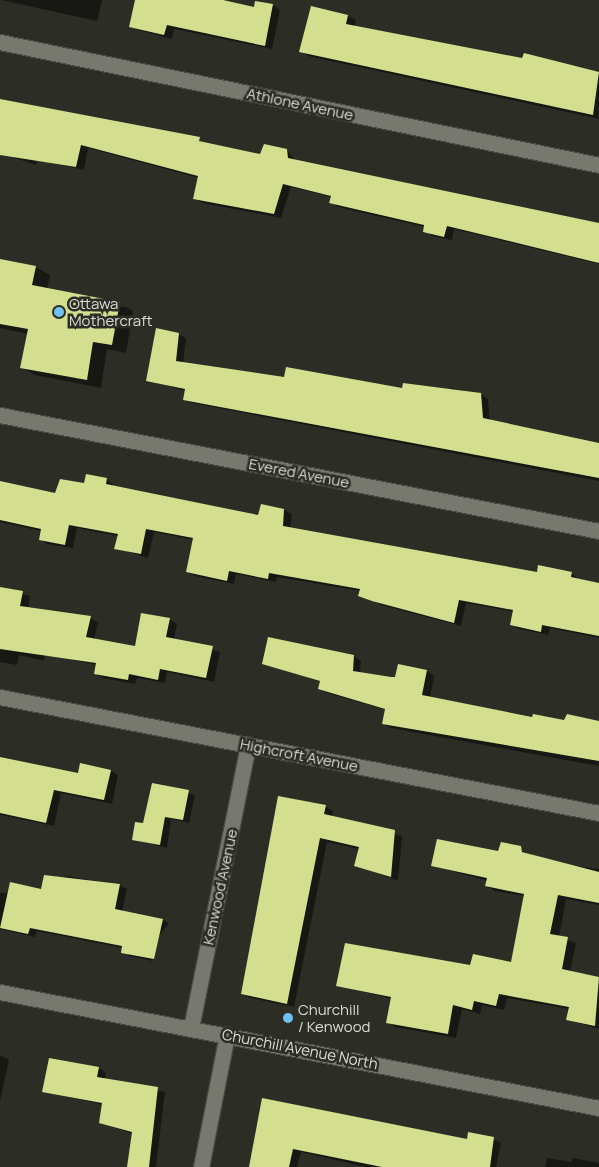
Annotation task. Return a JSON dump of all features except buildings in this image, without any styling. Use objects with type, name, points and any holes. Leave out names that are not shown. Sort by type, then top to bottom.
[{"type":"street","name":"Athlone Avenue","points":[[0,42],[599,165]]},
{"type":"street","name":"Evered Avenue","points":[[0,414],[599,532]]},
{"type":"street","name":"Highcroft Avenue","points":[[0,697],[599,813]]},
{"type":"street","name":"Kenwood Avenue","points":[[191,1028],[248,745]]},
{"type":"street","name":"Churchill Avenue North","points":[[0,992],[599,1108]]},
{"type":"street","points":[[201,1167],[227,1035]]},
{"type":"place","name":"Ottawa Mothercraft","points":[[59,312]]},
{"type":"place","name":"Churchill / Kenwood","points":[[288,1018]]}]
